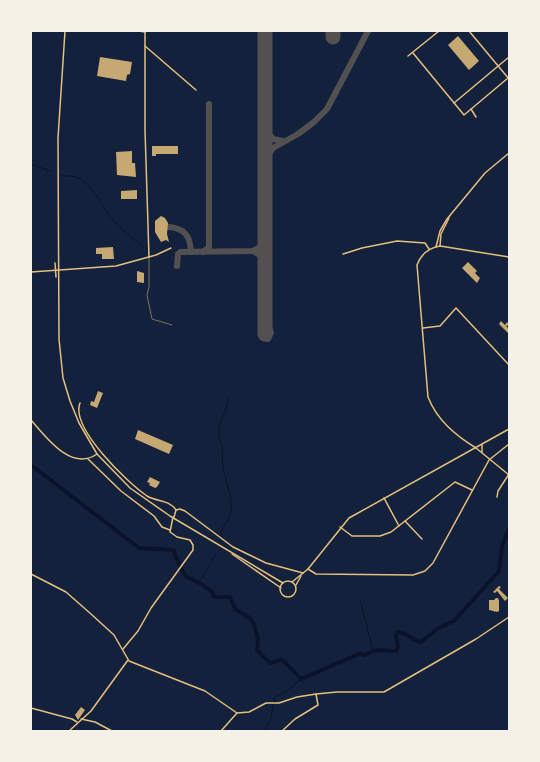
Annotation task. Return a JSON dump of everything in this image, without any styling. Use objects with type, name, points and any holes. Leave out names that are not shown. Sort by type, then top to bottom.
[{"type":"street","points":[[65,31],[58,138],[59,339],[63,378],[78,423],[97,454],[130,488],[231,553],[283,583],[292,582],[308,569],[340,527],[350,518],[509,429]]},
{"type":"street","points":[[139,31],[145,32],[145,130],[149,257]]},
{"type":"street","points":[[408,56],[440,31]]},
{"type":"street","points":[[413,53],[464,115],[508,78],[469,31]]},
{"type":"street","points":[[145,46],[196,90]]},
{"type":"street","points":[[454,103],[509,57]]},
{"type":"street","points":[[471,109],[476,117]]},
{"type":"street","points":[[436,247],[440,231],[449,218],[485,173],[509,153]]},
{"type":"street","points":[[440,246],[441,234],[449,218]]},
{"type":"street","points":[[343,254],[362,248],[397,241],[425,243],[429,249]]},
{"type":"street","points":[[497,497],[498,491],[509,475],[489,460],[482,452],[448,427],[431,404],[426,383],[423,328],[417,272],[419,259],[429,249],[440,246],[509,257]]},
{"type":"street","points":[[31,272],[116,266],[149,257],[171,248]]},
{"type":"street","points":[[55,262],[56,277]]},
{"type":"street","points":[[423,328],[440,326],[456,308],[509,365]]},
{"type":"street","points":[[80,403],[78,411],[82,421],[106,459],[127,481],[145,495],[153,500],[170,503],[176,510]]},
{"type":"street","points":[[31,420],[55,447],[74,457],[88,459],[121,492],[154,516],[162,528],[170,530],[173,535],[190,540],[193,546],[192,553],[151,608],[134,637],[123,649]]},
{"type":"street","points":[[308,569],[316,574],[413,575],[425,572],[433,563],[489,460],[509,444]]},
{"type":"street","points":[[482,445],[482,452]]},
{"type":"street","points":[[88,459],[97,454]]},
{"type":"street","points":[[340,527],[352,536],[384,536],[406,521],[455,482],[472,490]]},
{"type":"street","points":[[384,498],[399,526]]},
{"type":"street","points":[[176,510],[180,509],[185,511],[233,547],[266,563],[303,574]]},
{"type":"street","points":[[170,530],[176,510]]},
{"type":"street","points":[[406,521],[422,539]]},
{"type":"street","points":[[231,553],[281,588]]},
{"type":"street","points":[[31,574],[66,592],[114,635],[128,660],[205,691],[237,713],[248,712],[263,704],[275,703],[316,694],[337,692],[384,692],[476,639],[509,617]]},
{"type":"street","points":[[283,583],[281,588],[283,595],[290,597],[296,593],[296,586],[303,574]]},
{"type":"street","points":[[292,582],[296,586]]},
{"type":"street","points":[[69,731],[77,722],[91,711],[128,660]]},
{"type":"street","points":[[282,731],[295,719],[318,705],[316,694]]},
{"type":"street","points":[[31,708],[72,719],[77,722]]},
{"type":"street","points":[[220,731],[237,713]]},
{"type":"street","points":[[81,719],[95,722],[112,731]]},
{"type":"lane","points":[[149,257],[149,287],[147,295],[152,319],[172,325]]},
{"type":"building","points":[[458,36],[479,61],[469,70],[448,45]]},
{"type":"building","points":[[100,57],[132,62],[130,74],[127,75],[126,81],[97,76]]},
{"type":"building","points":[[152,146],[178,146],[178,154],[156,154],[156,156],[152,156]]},
{"type":"building","points":[[132,151],[132,163],[135,163],[136,177],[117,175],[116,152]]},
{"type":"building","points":[[137,190],[137,199],[121,199],[121,191]]},
{"type":"building","points":[[161,216],[165,218],[168,223],[167,234],[169,242],[166,240],[161,242],[155,232],[155,221]]},
{"type":"building","points":[[113,247],[114,259],[102,259],[102,254],[96,254],[96,248]]},
{"type":"building","points":[[468,262],[477,271],[475,273],[480,278],[477,283],[462,268]]},
{"type":"building","points":[[137,271],[144,273],[144,283],[137,282]]},
{"type":"building","points":[[501,321],[505,325],[507,322],[509,325],[506,326],[509,329],[509,334],[499,324]]},
{"type":"building","points":[[98,391],[103,393],[97,408],[90,405],[91,401],[94,402]]},
{"type":"building","points":[[138,430],[173,445],[169,454],[135,439]]},
{"type":"building","points":[[150,477],[160,482],[157,487],[155,488],[149,485],[150,483],[147,482]]},
{"type":"building","points":[[499,586],[501,587],[499,589],[508,598],[505,601],[497,591],[495,593],[493,592]]},
{"type":"building","points":[[498,598],[499,601],[499,611],[497,612],[489,610],[489,600],[494,600]]},
{"type":"building","points":[[81,707],[85,710],[78,720],[75,715]]},
{"type":"waterway","points":[[31,164],[50,171]]},
{"type":"waterway","points":[[61,175],[77,177],[87,184],[96,194],[106,211],[115,222],[143,247]]},
{"type":"waterway","points":[[221,535],[222,529],[231,512],[230,497],[224,472],[222,456],[223,448],[219,435],[219,429],[229,397]]},
{"type":"waterway","points":[[31,465],[139,548],[174,550],[185,576],[207,588],[213,593],[214,597],[230,597],[235,609],[250,618],[254,624],[258,639],[257,650],[270,663],[281,660],[284,661],[301,679],[359,654],[365,655],[377,650],[396,651],[398,647],[396,636],[397,632],[404,633],[421,642],[437,629],[454,621],[499,571],[502,546],[509,529]]},
{"type":"waterway","points":[[199,583],[216,554]]},
{"type":"waterway","points":[[360,600],[373,650]]},
{"type":"waterway","points":[[264,731],[270,721],[275,697],[284,693],[301,679]]},
{"type":"taxiway","points":[[265,160],[273,148],[298,134],[314,122],[327,109],[368,31]]},
{"type":"taxiway","points":[[203,252],[209,247],[209,104]]},
{"type":"taxiway","points":[[265,128],[273,139],[283,141]]},
{"type":"taxiway","points":[[168,227],[179,229],[186,234],[191,252]]},
{"type":"taxiway","points":[[177,266],[178,254],[180,252],[253,251],[260,247],[265,237]]},
{"type":"taxiway","points":[[253,251],[260,255],[265,267]]},
{"type":"taxiway","points":[[265,313],[271,333],[268,339],[263,338],[261,335],[265,323]]},
{"type":"runway","points":[[265,31],[265,334]]},
{"type":"runway","points":[[333,31],[333,37]]}]
